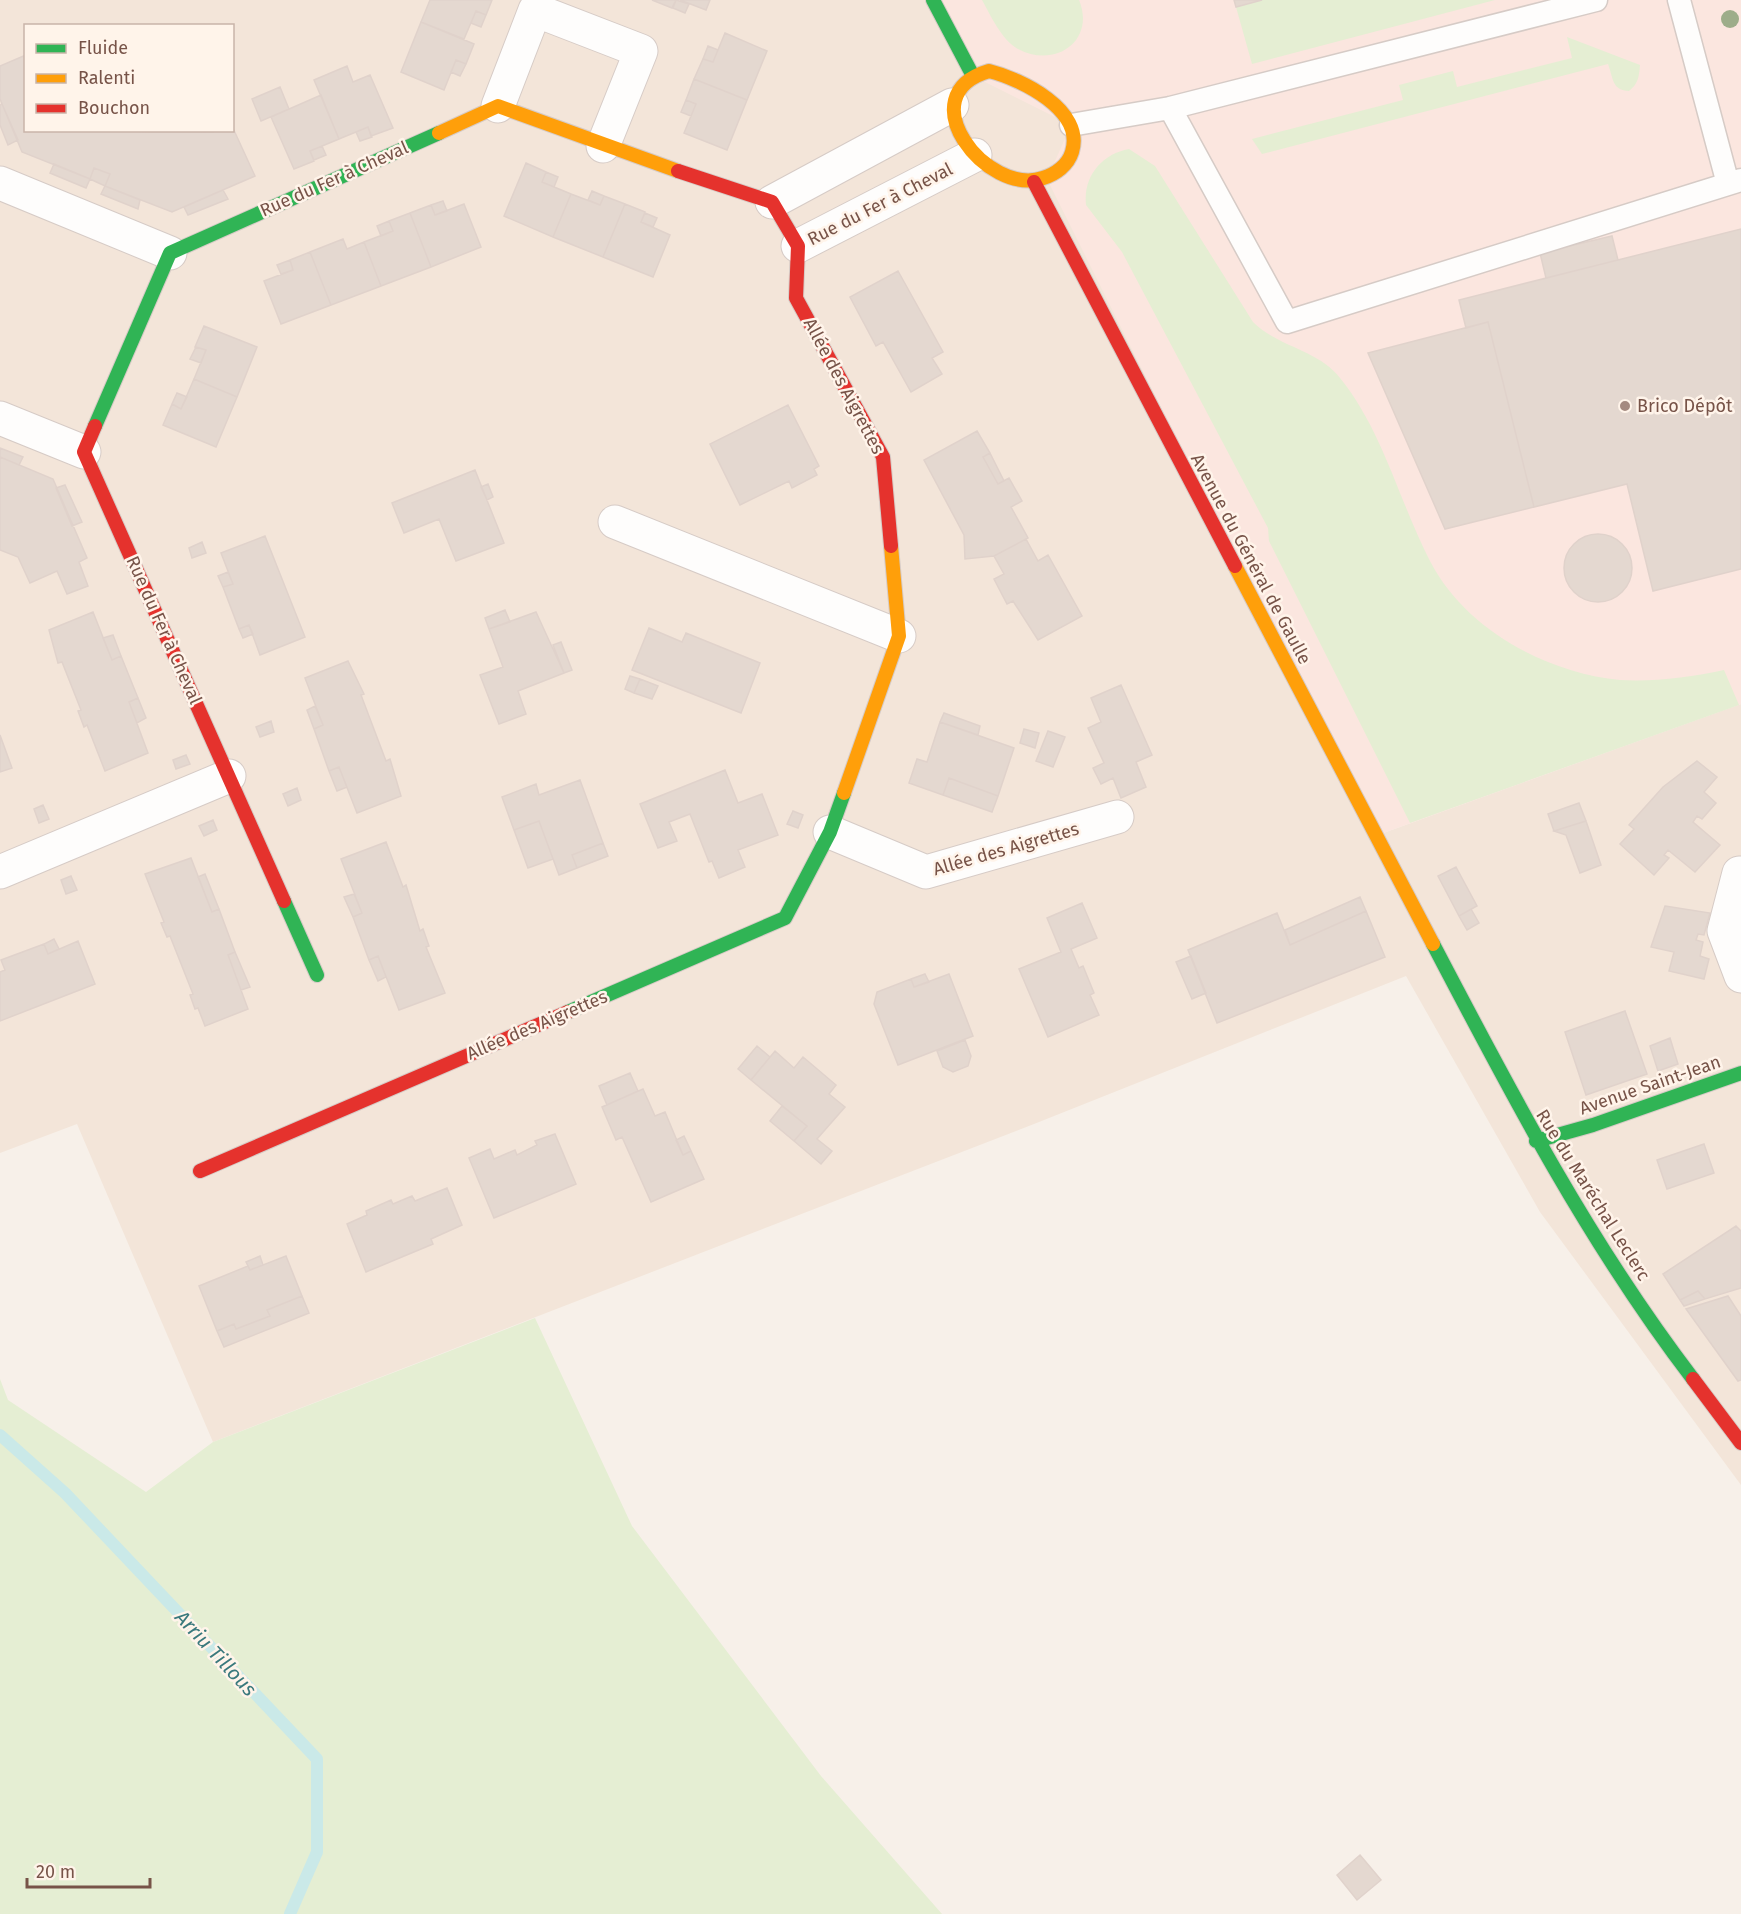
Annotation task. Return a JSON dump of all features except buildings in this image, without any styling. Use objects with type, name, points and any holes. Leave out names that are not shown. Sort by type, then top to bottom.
[{"type":"street","points":[[933,0],[973,76]]},
{"type":"street","points":[[603,146],[641,51],[535,10],[498,106],[603,146],[772,202],[952,105]]},
{"type":"street","points":[[989,71],[1005,73],[1051,100],[1071,125],[1075,138],[1071,156],[1059,171],[1047,179],[1034,182],[1010,175],[975,155],[962,143],[952,124],[952,105],[961,89],[973,76],[989,71]]},
{"type":"street","name":"Rue du Fer à Cheval","points":[[170,253],[498,106]]},
{"type":"street","name":"Rue du Fer à Cheval","points":[[772,202],[798,246],[975,155]]},
{"type":"street","name":"Avenue du Général de Gaulle","points":[[1034,182],[1435,953]]},
{"type":"street","points":[[0,183],[170,253],[84,452],[0,418]]},
{"type":"street","name":"Allée des Aigrettes","points":[[200,1171],[785,918],[830,832],[899,636],[883,458],[796,298],[798,246]]},
{"type":"street","name":"Rue du Fer à Cheval","points":[[84,452],[317,975]]},
{"type":"street","points":[[615,522],[899,636]]},
{"type":"street","points":[[0,872],[229,776]]},
{"type":"street","name":"Allée des Aigrettes","points":[[830,832],[926,872],[1117,817]]},
{"type":"street","points":[[1739,873],[1724,931],[1741,975]]},
{"type":"street","name":"Rue du Maréchal Leclerc","points":[[1435,953],[1536,1141],[1594,1239],[1680,1363],[1741,1443]]},
{"type":"street","name":"Avenue Saint-Jean","points":[[1536,1141],[1593,1125],[1741,1073]]},
{"type":"lane","points":[[1071,125],[1170,108],[1596,0]]},
{"type":"lane","points":[[1170,108],[1287,322],[1735,182],[1679,0]]},
{"type":"shaded area","points":[[0,0],[933,0],[1051,100],[1375,836],[1741,704],[1741,1485],[1540,1212],[1406,976],[1034,1124],[213,1442],[77,1124],[0,1153]]},
{"type":"shaded area","points":[[933,0],[1741,0],[1741,704],[1375,836],[1047,179],[1071,125],[973,76]]},
{"type":"green space","points":[[982,0],[1079,0],[1083,15],[1082,28],[1077,39],[1058,53],[1046,56],[1032,54],[1018,49],[1006,39]]},
{"type":"green space","points":[[1262,0],[1495,0],[1252,64],[1236,7]]},
{"type":"green space","points":[[1567,37],[1640,65],[1634,86],[1629,91],[1619,89],[1608,64],[1262,154],[1252,139],[1403,100],[1399,85],[1453,71],[1457,87],[1572,58]]},
{"type":"green space","points":[[1129,149],[1155,166],[1253,322],[1274,337],[1321,361],[1340,378],[1355,399],[1379,443],[1430,561],[1445,585],[1464,607],[1486,627],[1510,643],[1564,668],[1592,676],[1620,680],[1659,680],[1724,670],[1739,705],[1410,823],[1269,541],[1268,528],[1122,252],[1086,205],[1088,185],[1096,168],[1110,156]]},
{"type":"green space","points":[[535,1318],[632,1526],[821,1776],[942,1914],[0,1914],[0,1379],[8,1400],[146,1492],[213,1442]]},
{"type":"waterway","name":"Arriu Tillous","points":[[0,1435],[65,1493],[317,1759],[317,1852],[290,1914]]},
{"type":"traffic: fast","points":[[933,0],[973,76]]},
{"type":"traffic: fast","points":[[95,426],[170,253],[439,133]]},
{"type":"traffic: fast","points":[[568,1012],[785,918],[830,832],[844,793]]},
{"type":"traffic: fast","points":[[284,901],[317,975]]},
{"type":"traffic: fast","points":[[1433,944],[1492,1057],[1586,1221],[1655,1327],[1693,1379]]},
{"type":"traffic: fast","points":[[1536,1141],[1593,1125],[1741,1073]]},
{"type":"traffic: slow","points":[[989,71],[1033,89],[1060,110],[1069,123],[1073,137],[1072,152],[1068,161],[1057,171],[1043,178],[1021,180],[999,173],[980,159],[964,141],[955,120],[955,101],[965,83],[989,71]]},
{"type":"traffic: slow","points":[[439,133],[498,106],[678,171]]},
{"type":"traffic: slow","points":[[844,793],[899,636],[891,546]]},
{"type":"traffic: slow","points":[[1235,566],[1433,944]]},
{"type":"traffic: jam","points":[[678,171],[772,202],[798,246],[796,298],[883,457],[891,546]]},
{"type":"traffic: jam","points":[[1034,182],[1235,566]]},
{"type":"traffic: jam","points":[[95,426],[84,452],[284,901]]},
{"type":"traffic: jam","points":[[200,1171],[568,1012]]},
{"type":"traffic: jam","points":[[1693,1379],[1741,1443]]},
{"type":"place","name":"Brico Dépôt","points":[[1625,406]]}]
